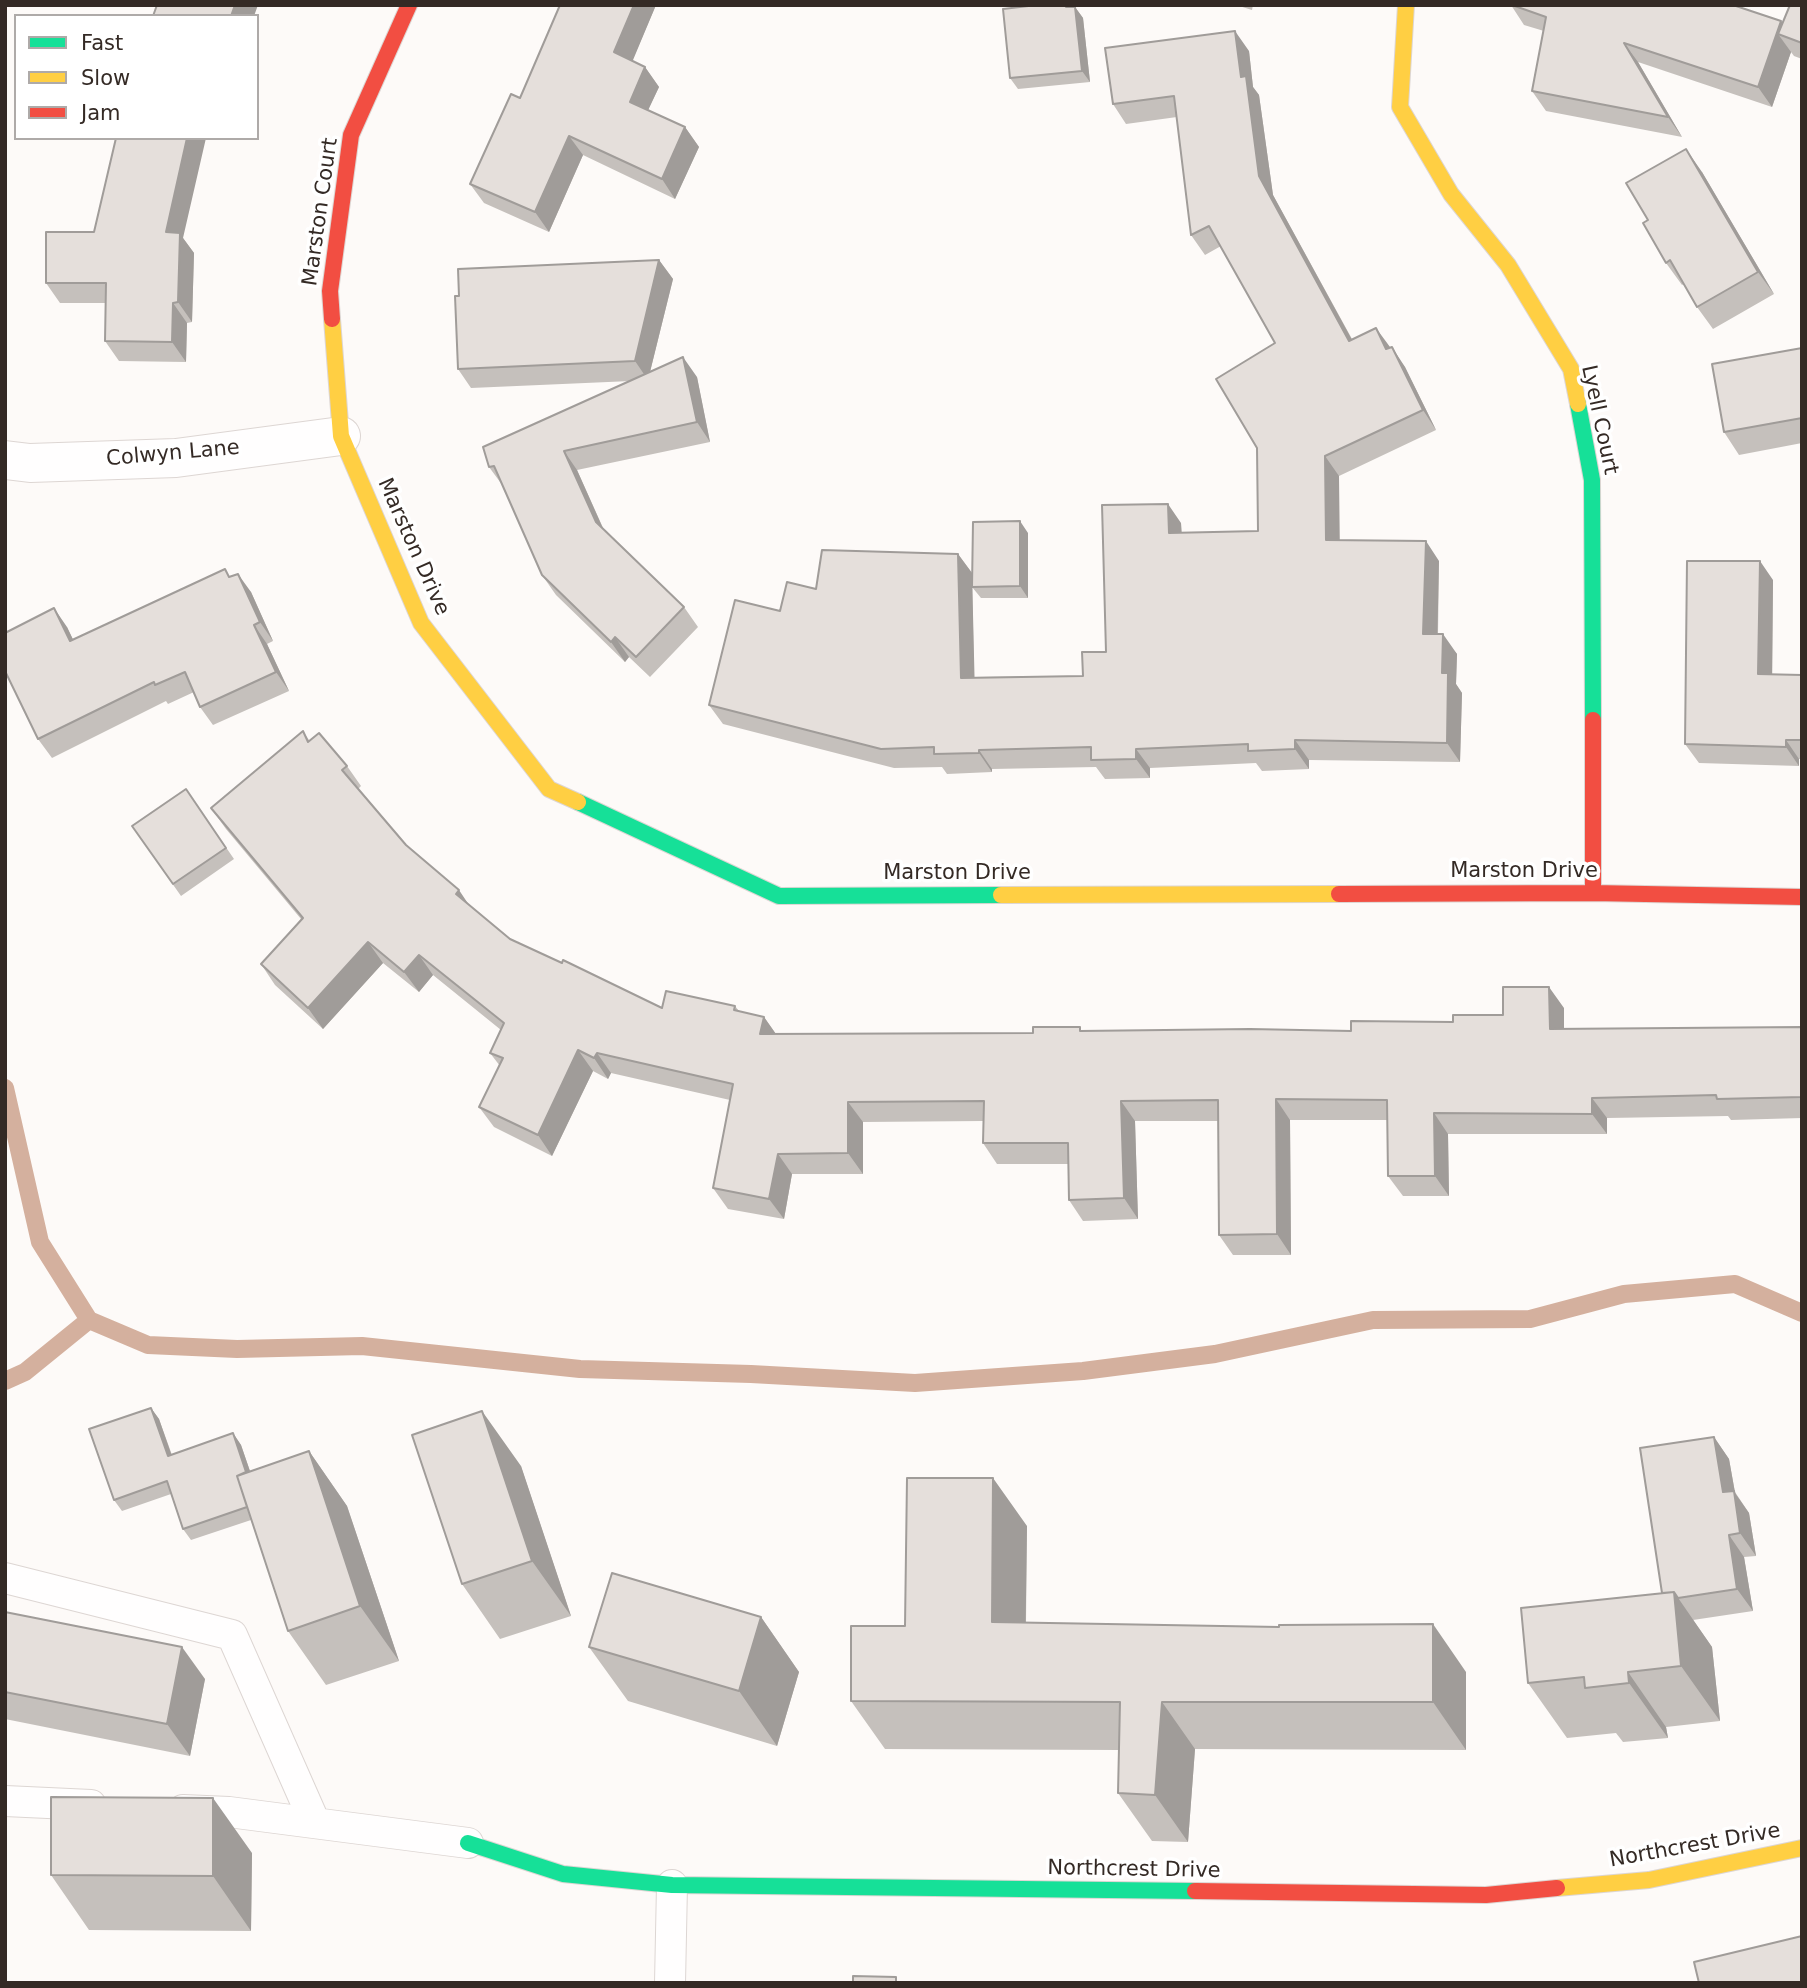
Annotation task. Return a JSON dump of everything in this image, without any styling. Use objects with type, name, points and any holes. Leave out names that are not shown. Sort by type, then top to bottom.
[{"type":"street","name":"Marston Court","points":[[341,436],[330,291],[351,135],[409,5]]},
{"type":"street","name":"Lyell Court","points":[[1406,5],[1400,107],[1451,194],[1508,265],[1571,369],[1592,480],[1593,893]]},
{"type":"street","name":"Colwyn Lane","points":[[5,460],[30,463],[176,458],[341,436]]},
{"type":"street","name":"Marston Drive","points":[[341,436],[421,622],[549,789],[779,896],[1593,893],[1802,897]]},
{"type":"street","name":"Northcrest Drive","points":[[467,1843],[563,1874],[672,1885],[1486,1895],[1649,1880],[1802,1848]]},
{"type":"lane","points":[[5,1578],[232,1635],[315,1823]]},
{"type":"lane","points":[[5,1801],[117,1807]]},
{"type":"lane","points":[[159,1808],[229,1812],[467,1843]]},
{"type":"lane","points":[[670,1983],[672,1885]]},
{"type":"building","points":[[157,5],[235,5],[232,14],[154,14]]},
{"type":"building","points":[[560,5],[634,5],[614,52],[645,67],[630,102],[685,127],[662,179],[569,136],[535,212],[470,184],[511,94],[520,98]]},
{"type":"building","points":[[1037,5],[1075,7],[1082,71],[1010,78],[1003,9]]},
{"type":"building","points":[[1512,5],[1733,5],[1781,21],[1758,87],[1624,43],[1668,117],[1532,91],[1546,17]]},
{"type":"building","points":[[1790,5],[1802,5],[1802,43],[1778,34]]},
{"type":"building","points":[[1235,31],[1241,77],[1246,76],[1259,176],[1349,341],[1376,328],[1386,349],[1392,347],[1423,410],[1325,456],[1326,540],[1426,541],[1423,634],[1443,634],[1442,673],[1448,673],[1447,743],[1295,740],[1295,749],[1248,751],[1248,744],[1136,749],[1136,759],[1091,760],[1091,747],[934,754],[934,747],[881,749],[709,705],[735,600],[780,611],[787,582],[816,589],[822,550],[958,554],[961,678],[1083,676],[1082,652],[1106,652],[1102,505],[1168,504],[1169,533],[1258,531],[1257,448],[1216,379],[1275,343],[1209,226],[1191,235],[1174,96],[1113,104],[1105,48]]},
{"type":"building","points":[[116,140],[187,140],[166,232],[180,233],[178,302],[173,303],[172,342],[105,341],[106,283],[46,283],[46,232],[94,232]]},
{"type":"building","points":[[1686,149],[1758,272],[1697,307],[1670,260],[1666,263],[1643,223],[1648,220],[1626,183]]},
{"type":"building","points":[[659,260],[635,361],[458,369],[455,296],[459,296],[458,269]]},
{"type":"building","points":[[1802,348],[1802,418],[1724,432],[1712,364]]},
{"type":"building","points":[[683,357],[697,422],[564,451],[596,522],[684,607],[636,657],[615,637],[611,642],[542,575],[494,466],[489,467],[483,447]]},
{"type":"building","points":[[1020,521],[1020,586],[972,587],[973,522]]},
{"type":"building","points":[[1687,561],[1760,561],[1758,674],[1802,675],[1802,740],[1786,740],[1786,747],[1685,744]]},
{"type":"building","points":[[225,569],[229,577],[238,574],[260,622],[254,625],[276,672],[200,707],[185,672],[155,685],[154,682],[38,739],[5,671],[5,633],[54,608],[70,641]]},
{"type":"building","points":[[303,731],[308,742],[319,733],[347,766],[342,770],[406,845],[459,890],[456,894],[510,939],[562,963],[563,960],[662,1008],[666,991],[735,1006],[734,1010],[764,1017],[760,1034],[1033,1033],[1033,1027],[1080,1027],[1080,1031],[1351,1031],[1351,1021],[1453,1022],[1453,1015],[1503,1015],[1503,987],[1549,987],[1550,1029],[1802,1027],[1802,1097],[1717,1099],[1716,1095],[1592,1098],[1592,1114],[1434,1113],[1435,1176],[1388,1176],[1387,1100],[1276,1099],[1277,1234],[1219,1235],[1218,1100],[1121,1101],[1124,1198],[1069,1200],[1068,1143],[983,1143],[984,1101],[848,1102],[848,1153],[778,1154],[769,1199],[713,1188],[733,1084],[597,1053],[594,1058],[578,1050],[538,1135],[479,1107],[503,1058],[490,1053],[504,1023],[419,955],[404,972],[368,942],[308,1008],[261,964],[303,918],[211,808]]},
{"type":"building","points":[[186,789],[226,848],[173,884],[132,826]]},
{"type":"building","points":[[151,1408],[168,1456],[233,1433],[246,1472],[237,1476],[247,1507],[183,1529],[167,1481],[114,1500],[89,1429]]},
{"type":"building","points":[[482,1411],[532,1561],[462,1584],[412,1435]]},
{"type":"building","points":[[1714,1437],[1723,1492],[1734,1491],[1740,1533],[1729,1535],[1737,1589],[1678,1598],[1674,1592],[1662,1593],[1640,1448]]},
{"type":"building","points":[[309,1451],[360,1606],[288,1631],[237,1476]]},
{"type":"building","points":[[907,1478],[993,1478],[992,1622],[1279,1627],[1433,1624],[1433,1702],[1162,1702],[1155,1795],[1118,1793],[1120,1702],[851,1701],[851,1626],[905,1626]]},
{"type":"building","points":[[612,1573],[761,1617],[739,1691],[589,1647]]},
{"type":"building","points":[[1674,1592],[1681,1666],[1628,1672],[1629,1683],[1585,1688],[1584,1677],[1528,1683],[1521,1608]]},
{"type":"building","points":[[5,1612],[182,1647],[167,1724],[5,1692]]},
{"type":"building","points":[[51,1797],[213,1798],[213,1876],[51,1875]]},
{"type":"building","points":[[1802,1936],[1802,1983],[1699,1983],[1694,1962]]},
{"type":"building","points":[[853,1976],[896,1977],[896,1983],[853,1983]]},
{"type":"waterway","points":[[5,1088],[40,1242],[89,1320],[148,1345],[237,1349],[362,1346],[580,1369],[751,1374],[915,1383],[1083,1371],[1215,1354],[1373,1320],[1530,1319],[1624,1294],[1735,1284],[1802,1313]]},
{"type":"waterway","points":[[5,1381],[25,1372],[89,1320]]},
{"type":"traffic: fast","points":[[1578,404],[1592,480],[1593,720]]},
{"type":"traffic: fast","points":[[578,802],[779,896],[1001,895]]},
{"type":"traffic: fast","points":[[468,1843],[563,1874],[672,1885],[1195,1891]]},
{"type":"traffic: slow","points":[[1406,5],[1400,107],[1451,194],[1508,265],[1571,369],[1578,404]]},
{"type":"traffic: slow","points":[[332,319],[341,436],[421,623],[549,789],[578,802]]},
{"type":"traffic: slow","points":[[1001,895],[1339,894]]},
{"type":"traffic: slow","points":[[1557,1888],[1649,1880],[1802,1848]]},
{"type":"traffic: jam","points":[[332,319],[330,291],[351,135],[409,5]]},
{"type":"traffic: jam","points":[[1593,720],[1593,893]]},
{"type":"traffic: jam","points":[[1339,894],[1593,893],[1802,897]]},
{"type":"traffic: jam","points":[[1195,1891],[1486,1895],[1557,1888]]}]
